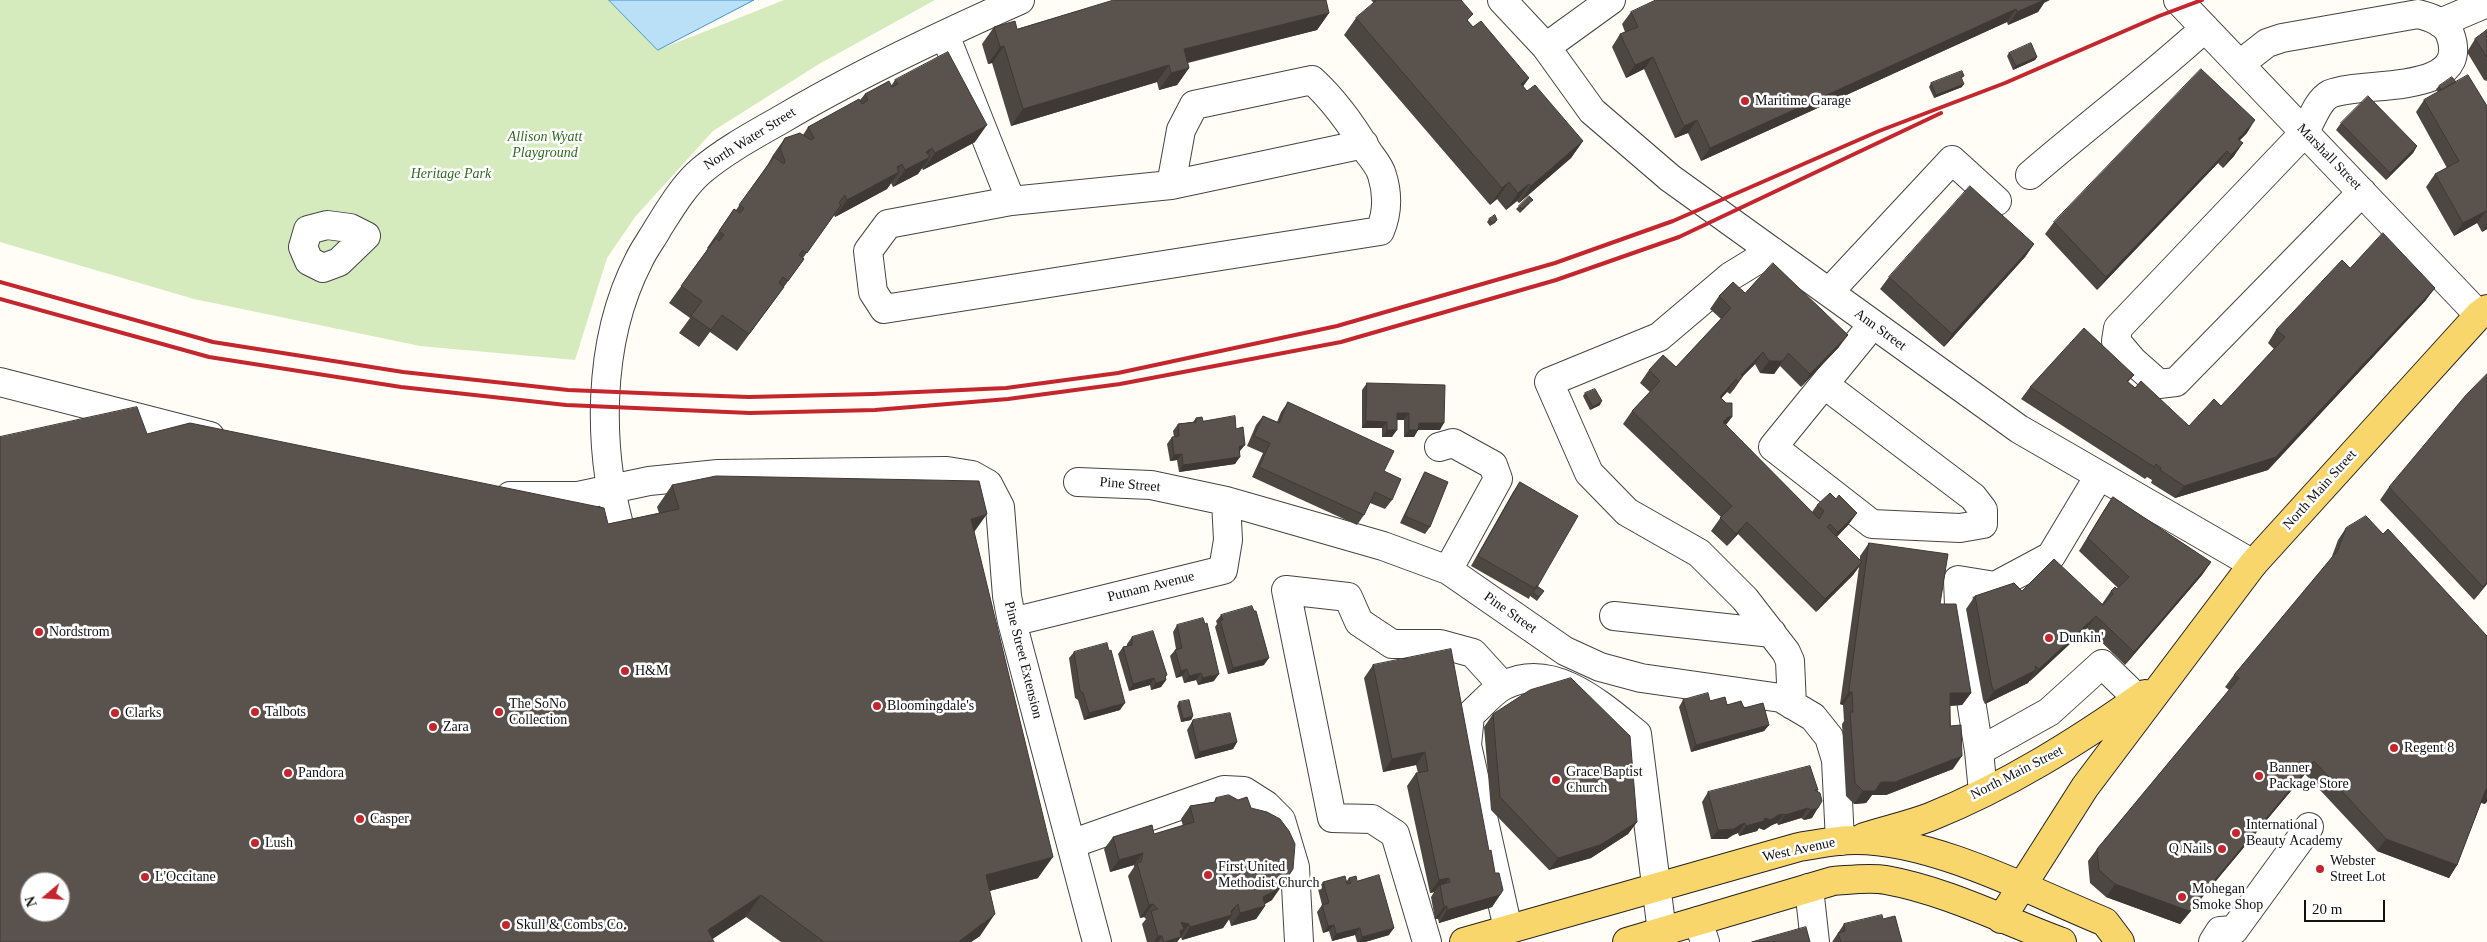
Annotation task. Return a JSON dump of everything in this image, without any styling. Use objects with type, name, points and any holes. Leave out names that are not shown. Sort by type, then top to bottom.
[{"type":"main road","name":"North Main Street","points":[[2001,920],[2085,787],[2253,564],[2483,312]]},
{"type":"main road","name":"North Main Street","points":[[1848,840],[1930,817],[1983,792],[2054,755],[2165,680]]},
{"type":"main road","name":"West Avenue","points":[[1464,942],[1799,847],[1848,840],[1889,843],[1942,855],[2105,922],[2120,942]]},
{"type":"main road","points":[[1627,942],[1662,932],[1702,931],[1821,884],[1885,880],[1930,892],[2062,942]]},
{"type":"street","name":"North Water Street","points":[[623,539],[611,488],[604,436],[609,356],[623,297],[638,261],[671,207],[700,171],[737,145],[832,89],[1020,0]]},
{"type":"street","points":[[1502,0],[1546,47],[1611,0]]},
{"type":"street","name":"Marshall Street","points":[[2178,0],[2362,192],[2483,312]]},
{"type":"street","points":[[2440,23],[2487,3]]},
{"type":"street","points":[[2240,64],[2267,43],[2282,38],[2418,14],[2440,23],[2448,29],[2452,40],[2451,62],[2446,70],[2425,80],[2329,95],[2323,99],[2305,132],[2118,328],[2116,341],[2133,361],[2159,384],[2176,382],[2362,192]]},
{"type":"street","points":[[2030,174],[2094,120],[2145,82],[2205,28]]},
{"type":"street","points":[[945,35],[1011,201]]},
{"type":"street","name":"Ann Street","points":[[1546,47],[1592,111],[1670,178],[2019,429],[2253,564]]},
{"type":"street","points":[[1171,185],[1181,130],[1194,105],[1312,80],[1336,102],[1364,144],[1382,173],[1387,200],[1386,218],[1380,231],[884,309],[873,292],[868,251],[888,224],[1011,201],[1171,185],[1364,144]]},
{"type":"street","points":[[1829,292],[1952,160],[1997,201]]},
{"type":"street","points":[[1772,251],[1731,276],[1659,337],[1549,382],[1589,473],[1627,512],[1699,552],[1745,599],[1772,633],[1786,652],[1790,661],[1792,705]]},
{"type":"street","points":[[1825,385],[1973,497],[1983,510],[1983,524],[1960,528],[1872,524],[1773,447],[1873,324]]},
{"type":"street","points":[[0,382],[62,411],[100,406],[165,425],[239,442]]},
{"type":"street","points":[[1439,447],[1453,443],[1493,465],[1498,479],[1448,570]]},
{"type":"street","name":"Pine Street Extension","points":[[492,499],[578,496],[648,481],[718,474],[947,471],[972,474],[988,484],[1000,506],[1007,596],[1012,622],[1097,942]]},
{"type":"street","points":[[1983,792],[1979,751],[1960,632],[1958,580],[1995,586],[2051,556],[2100,476]]},
{"type":"street","name":"Pine Street","points":[[1078,482],[1151,485],[1226,501],[1383,546],[1448,570],[1565,651],[1600,666],[1641,678],[1781,698],[1813,717],[1829,737],[1836,760],[1848,840]]},
{"type":"street","name":"Putnam Avenue","points":[[1012,622],[1223,570],[1228,540],[1226,501]]},
{"type":"street","points":[[1427,942],[1395,834],[1372,819],[1332,818],[1286,590],[1348,597],[1359,622],[1392,644],[1440,644],[1473,653],[1503,686]]},
{"type":"street","points":[[1614,616],[1772,633]]},
{"type":"street","points":[[1979,751],[2048,712],[2102,664],[2138,699]]},
{"type":"street","points":[[1508,929],[1467,744],[1470,715],[1503,686],[1524,677],[1541,677],[1576,689],[1637,734],[1662,932]]},
{"type":"street","points":[[2029,723],[2054,755]]},
{"type":"street","points":[[1071,844],[1224,790],[1244,791],[1266,805],[1281,820],[1295,867],[1298,942]]},
{"type":"street","points":[[2230,938],[2309,827]]},
{"type":"street","points":[[1815,942],[1821,884]]},
{"type":"green space","name":"Heritage Park","points":[[0,0],[609,0],[658,50],[784,0],[935,0],[819,64],[713,131],[635,217],[607,258],[575,360],[420,346],[194,299],[0,242]]},
{"type":"water","points":[[609,0],[754,0],[658,50]]},
{"type":"building","points":[[1114,0],[1326,0],[1329,13],[1184,49],[1189,68],[1171,73],[1169,65],[1023,109],[1004,46],[1000,47],[994,27],[1015,21],[1017,29]]},
{"type":"building","points":[[1377,0],[1461,0],[1473,14],[1467,20],[1473,27],[1481,21],[1529,78],[1521,84],[1527,91],[1535,85],[1583,141],[1531,186],[1529,184],[1518,193],[1509,182],[1502,188],[1356,18]]},
{"type":"building","name":"Maritime Garage","points":[[1656,0],[2044,0],[2017,12],[2016,9],[1710,148],[1697,120],[1684,126],[1653,57],[1635,65],[1620,34],[1638,27],[1631,12]]},
{"type":"building","points":[[2487,30],[2487,57],[2475,39]]},
{"type":"building","points":[[2031,43],[2037,57],[2016,66],[2009,53]]},
{"type":"building","points":[[948,52],[987,125],[935,153],[932,148],[926,152],[930,157],[905,170],[902,164],[897,167],[899,172],[847,200],[845,195],[839,203],[841,205],[807,253],[803,250],[799,255],[804,259],[788,281],[783,277],[779,283],[784,287],[749,334],[722,315],[711,330],[691,316],[702,301],[681,286],[716,238],[719,241],[724,235],[719,231],[734,209],[740,213],[744,208],[739,205],[774,157],[784,164],[785,161],[780,148],[785,138],[800,133],[811,140],[814,138],[808,127],[859,99],[862,104],[868,100],[865,94],[889,81],[892,87],[898,84],[895,80]]},
{"type":"building","points":[[2201,69],[2255,120],[2238,139],[2243,143],[2231,155],[2227,151],[2106,277],[2054,222]]},
{"type":"building","points":[[1962,71],[1964,76],[1961,77],[1964,84],[1936,95],[1931,83]]},
{"type":"building","points":[[2468,75],[2487,106],[2487,213],[2486,211],[2463,223],[2435,174],[2459,161],[2424,100]]},
{"type":"building","points":[[2452,77],[2456,82],[2441,90],[2439,86]]},
{"type":"building","points":[[2368,96],[2417,146],[2390,173],[2341,123]]},
{"type":"building","points":[[1970,186],[2034,244],[1952,334],[1889,277]]},
{"type":"building","points":[[1529,196],[1533,200],[1522,209],[1519,206]]},
{"type":"building","points":[[1495,215],[1497,220],[1493,223],[1489,219]]},
{"type":"building","points":[[2383,233],[2435,288],[2276,457],[2184,486],[2160,470],[2161,468],[2156,464],[2154,467],[2030,387],[2084,328],[2134,375],[2127,381],[2135,388],[2141,381],[2189,426],[2214,399],[2221,406],[2285,337],[2276,330],[2342,260],[2350,268]]},
{"type":"building","points":[[1773,263],[1848,335],[1810,374],[1788,353],[1783,361],[1769,361],[1763,352],[1741,375],[1743,376],[1738,382],[1736,379],[1720,397],[1726,403],[1732,403],[1732,417],[1728,417],[1723,422],[1819,519],[1824,511],[1817,505],[1830,493],[1836,499],[1839,495],[1857,513],[1838,532],[1830,524],[1827,527],[1862,562],[1825,599],[1747,522],[1736,534],[1720,518],[1732,506],[1632,411],[1660,381],[1649,370],[1663,355],[1676,367],[1731,308],[1719,296],[1733,282],[1745,293]]},
{"type":"building","points":[[2487,374],[2487,582],[2483,587],[2389,487],[2466,395]]},
{"type":"building","points":[[1367,383],[1445,385],[1444,423],[1419,423],[1418,430],[1409,430],[1409,413],[1397,413],[1397,430],[1387,430],[1387,422],[1366,421]]},
{"type":"building","points":[[1595,389],[1602,401],[1593,407],[1585,393]]},
{"type":"building","points":[[1288,402],[1394,451],[1384,471],[1401,479],[1392,500],[1375,492],[1364,515],[1259,467],[1270,443],[1254,436],[1263,416],[1279,423]]},
{"type":"building","name":"The SoNo Collection","points":[[137,407],[147,434],[190,423],[604,508],[608,524],[679,509],[672,485],[716,476],[979,481],[987,514],[971,519],[1053,857],[986,875],[995,914],[959,942],[824,942],[761,895],[708,930],[714,942],[0,942],[0,437]]},
{"type":"building","points":[[1235,416],[1236,429],[1243,427],[1245,445],[1239,446],[1240,457],[1183,465],[1182,454],[1174,455],[1172,437],[1179,436],[1178,424],[1196,422],[1196,418],[1202,417],[1203,421]]},
{"type":"building","points":[[1425,472],[1448,482],[1430,527],[1405,516]]},
{"type":"building","points":[[1520,482],[1578,516],[1536,589],[1478,556]]},
{"type":"building","points":[[2113,497],[2211,562],[2134,652],[2096,616],[2039,669],[2035,666],[2036,670],[1994,691],[1975,596],[2014,583],[2022,591],[2054,559],[2103,605],[2113,594],[2111,591],[2115,587],[2117,589],[2129,577],[2088,538]]},
{"type":"building","points":[[2366,516],[2383,534],[2388,529],[2487,636],[2487,789],[2457,865],[2386,839],[2314,761],[2189,911],[2115,884],[2099,870],[2097,849],[2239,678],[2234,675],[2338,550],[2346,528]]},
{"type":"building","points":[[1869,543],[1948,554],[1940,604],[1956,604],[1971,693],[1950,693],[1950,726],[1961,725],[1962,756],[1895,782],[1881,782],[1875,791],[1863,791],[1855,783],[1850,712],[1853,712],[1852,692],[1849,692]]},
{"type":"building","points":[[1537,586],[1544,591],[1539,597],[1533,593]]},
{"type":"building","points":[[1252,606],[1254,611],[1256,611],[1269,658],[1233,668],[1220,620],[1223,620],[1221,615]]},
{"type":"building","points":[[1203,618],[1205,624],[1207,623],[1219,674],[1203,678],[1201,673],[1189,676],[1187,669],[1181,671],[1175,650],[1182,648],[1177,625]]},
{"type":"building","points":[[1153,631],[1167,675],[1165,676],[1166,680],[1156,683],[1154,678],[1133,684],[1123,647],[1132,645],[1132,637]]},
{"type":"building","points":[[1107,643],[1109,651],[1111,650],[1125,703],[1089,713],[1083,693],[1080,691],[1074,652]]},
{"type":"building","points":[[1451,649],[1489,851],[1491,850],[1495,873],[1499,873],[1503,890],[1500,895],[1447,910],[1447,906],[1444,907],[1440,885],[1450,882],[1449,878],[1439,880],[1416,773],[1428,771],[1425,752],[1392,759],[1373,665]]},
{"type":"building","name":"Grace Baptist Church","points":[[1571,678],[1630,736],[1637,822],[1600,845],[1558,858],[1500,797],[1493,714],[1530,690]]},
{"type":"building","points":[[1708,693],[1710,701],[1725,697],[1727,705],[1741,701],[1744,708],[1763,703],[1769,725],[1696,745],[1683,700]]},
{"type":"building","points":[[1189,700],[1193,716],[1183,719],[1179,702]]},
{"type":"building","points":[[1230,713],[1237,742],[1199,752],[1192,723],[1193,720]]},
{"type":"building","points":[[1810,766],[1818,790],[1815,790],[1820,793],[1822,801],[1818,808],[1811,810],[1808,808],[1785,815],[1778,815],[1771,820],[1765,818],[1764,821],[1746,826],[1745,823],[1734,829],[1718,830],[1708,792]]},
{"type":"building","name":"First United Methodist Church","points":[[1229,795],[1238,800],[1247,797],[1251,808],[1267,812],[1280,819],[1289,831],[1295,844],[1293,869],[1281,887],[1263,897],[1265,906],[1240,913],[1238,904],[1231,911],[1232,915],[1190,927],[1189,924],[1181,922],[1184,929],[1180,931],[1181,937],[1164,942],[1162,936],[1158,936],[1151,911],[1158,909],[1153,904],[1149,905],[1137,863],[1141,862],[1143,853],[1119,860],[1113,837],[1152,825],[1154,834],[1194,822],[1190,806],[1215,802],[1216,798]]},
{"type":"building","points":[[1379,875],[1394,928],[1362,937],[1360,928],[1336,934],[1334,925],[1328,926],[1322,905],[1329,903],[1323,882],[1345,876],[1347,884],[1351,883],[1349,878],[1356,876],[1357,881]]},
{"type":"building","points":[[1882,915],[1883,919],[1895,916],[1902,942],[1841,942],[1838,933],[1845,931],[1844,924]]},
{"type":"building","points":[[1806,927],[1810,942],[1752,942]]},
{"type":"railway","points":[[0,282],[213,342],[403,372],[568,390],[749,397],[1006,388],[1118,373],[1337,326],[1555,263],[1673,221],[1879,131],[2005,83],[2159,16],[2202,0]]},
{"type":"railway","points":[[0,299],[209,357],[401,387],[566,405],[750,413],[875,410],[1008,399],[1120,384],[1341,342],[1556,280],[1679,237],[1941,113]]},
{"type":"place","name":"Maritime Garage","points":[[1745,101]]},
{"type":"place","name":"Nordstrom","points":[[39,632]]},
{"type":"place","name":"Dunkin'","points":[[2049,638]]},
{"type":"place","name":"H&M","points":[[625,671]]},
{"type":"place","name":"Bloomingdale's","points":[[877,706]]},
{"type":"place","name":"Talbots","points":[[255,712]]},
{"type":"place","name":"The SoNo Collection","points":[[499,712]]},
{"type":"place","name":"Clarks","points":[[115,713]]},
{"type":"place","name":"Zara","points":[[433,727]]},
{"type":"place","name":"Regent 8","points":[[2394,748]]},
{"type":"place","name":"Pandora","points":[[288,773]]},
{"type":"place","name":"Banner Package Store","points":[[2259,776]]},
{"type":"place","name":"Grace Baptist Church","points":[[1556,780]]},
{"type":"place","name":"Casper","points":[[360,819]]},
{"type":"place","name":"International Beauty Academy","points":[[2236,833]]},
{"type":"place","name":"Lush","points":[[255,843]]},
{"type":"place","name":"Q Nails","points":[[2222,849]]},
{"type":"place","name":"Webster Street Lot","points":[[2320,869]]},
{"type":"place","name":"First United Methodist Church","points":[[1208,875]]},
{"type":"place","name":"L'Occitane","points":[[145,877]]},
{"type":"place","name":"Mohegan Smoke Shop","points":[[2182,897]]},
{"type":"place","name":"Skull & Combs Co.","points":[[506,925]]},
{"type":"park label","name":"Allison Wyatt Playground","points":[[545,146]]}]
